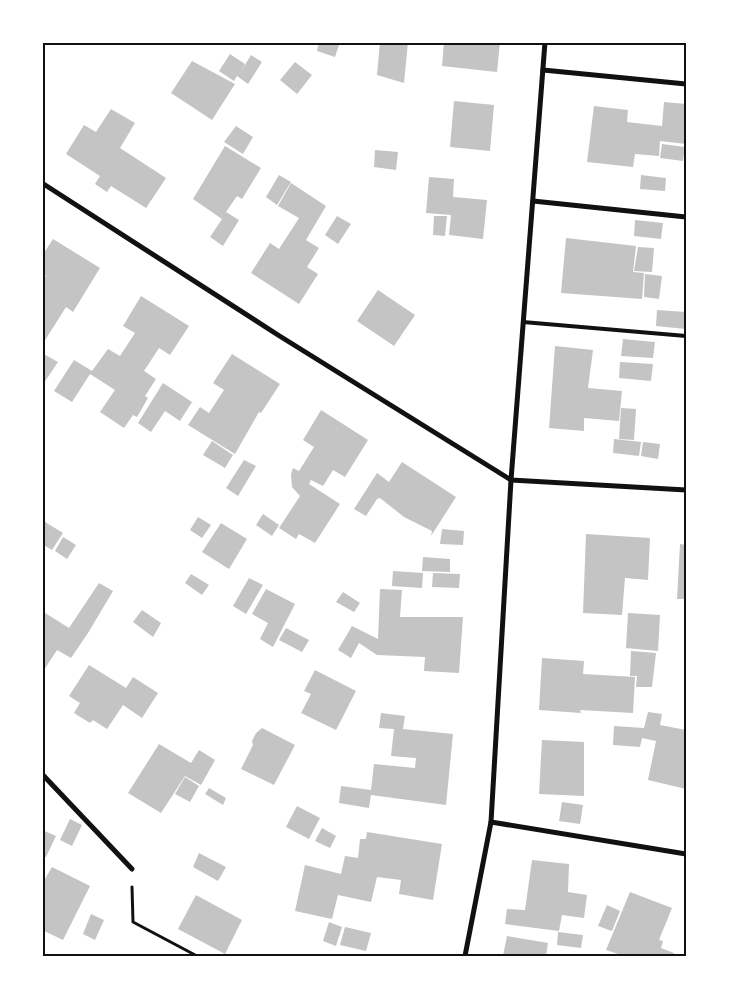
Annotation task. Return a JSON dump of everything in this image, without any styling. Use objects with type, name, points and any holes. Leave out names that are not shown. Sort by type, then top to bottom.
[{"type":"street","points":[[465,956],[492,822],[511,480],[545,42]]},
{"type":"street","points":[[543,70],[686,84]]},
{"type":"street","points":[[42,183],[286,340],[511,480],[686,490]]},
{"type":"street","points":[[532,201],[686,217]]},
{"type":"street","points":[[42,774],[132,869]]},
{"type":"street","points":[[492,822],[686,854]]},
{"type":"lane","points":[[523,322],[686,336]]},
{"type":"path","points":[[132,869],[132,922],[197,956]]},
{"type":"building","points":[[319,42],[340,42],[335,57],[317,51]]},
{"type":"building","points":[[380,42],[408,42],[404,83],[377,75]]},
{"type":"building","points":[[444,42],[500,42],[497,72],[442,66]]},
{"type":"building","points":[[230,54],[245,64],[240,73],[251,55],[262,62],[248,84],[237,76],[234,81],[219,71]]},
{"type":"building","points":[[192,61],[235,84],[212,120],[171,93]]},
{"type":"building","points":[[295,62],[312,75],[297,94],[280,80]]},
{"type":"building","points":[[454,101],[494,105],[490,151],[450,147]]},
{"type":"building","points":[[664,102],[686,104],[686,144],[660,141],[659,156],[635,154],[633,167],[587,162],[594,106],[628,110],[627,122],[662,126]]},
{"type":"building","points":[[111,109],[135,123],[120,148],[166,178],[146,208],[111,186],[107,192],[95,184],[100,176],[66,154],[84,125],[96,132]]},
{"type":"building","points":[[236,126],[253,137],[243,154],[224,142]]},
{"type":"building","points":[[662,144],[685,147],[683,161],[660,158]]},
{"type":"building","points":[[225,146],[261,168],[242,199],[237,196],[226,212],[239,220],[223,246],[210,237],[222,219],[193,199]]},
{"type":"building","points":[[375,150],[398,152],[396,170],[374,167]]},
{"type":"building","points":[[279,175],[291,182],[277,205],[266,197]]},
{"type":"building","points":[[641,175],[666,178],[665,191],[640,189]]},
{"type":"building","points":[[429,177],[454,179],[453,197],[487,200],[483,239],[449,235],[451,215],[426,213]]},
{"type":"building","points":[[291,183],[326,206],[306,240],[319,248],[307,267],[318,274],[299,304],[251,273],[270,243],[279,249],[299,218],[278,206]]},
{"type":"building","points":[[337,216],[351,224],[338,244],[325,235]]},
{"type":"building","points":[[434,216],[447,216],[445,236],[433,235]]},
{"type":"building","points":[[635,220],[663,223],[661,239],[634,236]]},
{"type":"building","points":[[566,238],[636,246],[633,272],[644,273],[642,299],[561,293]]},
{"type":"building","points":[[53,239],[100,268],[73,312],[66,307],[42,345],[42,281],[46,276],[42,273],[42,256]]},
{"type":"building","points":[[638,247],[654,248],[652,272],[634,271]]},
{"type":"building","points":[[645,274],[662,276],[659,299],[644,297]]},
{"type":"building","points":[[378,290],[415,315],[394,346],[357,321]]},
{"type":"building","points":[[141,296],[189,326],[170,355],[159,348],[144,371],[156,379],[145,396],[148,398],[137,417],[133,415],[124,428],[100,412],[115,390],[90,374],[72,402],[54,391],[74,360],[92,371],[108,349],[120,356],[135,333],[123,326]]},
{"type":"building","points":[[657,310],[686,312],[686,329],[656,326]]},
{"type":"building","points":[[623,339],[655,342],[653,358],[621,356]]},
{"type":"building","points":[[555,346],[593,350],[588,388],[622,391],[619,421],[584,418],[584,431],[549,428]]},
{"type":"building","points":[[42,353],[58,362],[42,386]]},
{"type":"building","points":[[232,354],[280,384],[261,413],[259,412],[235,454],[188,425],[200,407],[209,413],[224,390],[213,383]]},
{"type":"building","points":[[620,362],[653,364],[651,381],[619,378]]},
{"type":"building","points":[[163,383],[192,402],[180,421],[165,411],[151,432],[138,423]]},
{"type":"building","points":[[621,408],[636,409],[634,440],[619,439]]},
{"type":"building","points":[[321,410],[368,440],[345,477],[333,470],[323,486],[311,480],[309,484],[340,504],[315,543],[299,534],[296,539],[279,528],[300,496],[292,487],[291,474],[293,468],[299,471],[314,447],[303,440]]},
{"type":"building","points":[[614,439],[641,442],[639,456],[613,453]]},
{"type":"building","points":[[212,441],[233,455],[225,468],[203,455]]},
{"type":"building","points":[[643,442],[660,444],[658,459],[641,456]]},
{"type":"building","points":[[244,460],[256,466],[238,496],[226,488]]},
{"type":"building","points":[[402,462],[456,497],[431,536],[432,531],[404,517],[380,498],[377,499],[366,516],[354,509],[377,473],[389,482]]},
{"type":"building","points":[[263,514],[279,525],[272,536],[256,525]]},
{"type":"building","points":[[198,517],[211,525],[202,538],[190,530]]},
{"type":"building","points":[[42,520],[63,533],[52,550],[42,544]]},
{"type":"building","points":[[221,523],[247,539],[229,569],[202,552]]},
{"type":"building","points":[[442,529],[464,531],[463,545],[440,544]]},
{"type":"building","points":[[586,534],[650,538],[648,580],[625,578],[622,615],[583,613]]},
{"type":"building","points":[[63,537],[76,545],[67,559],[55,551]]},
{"type":"building","points":[[680,544],[686,545],[686,599],[677,599]]},
{"type":"building","points":[[423,557],[450,559],[450,572],[422,571]]},
{"type":"building","points":[[393,571],[423,573],[422,588],[392,586]]},
{"type":"building","points":[[433,573],[460,574],[459,588],[432,587]]},
{"type":"building","points":[[191,574],[209,585],[202,595],[185,583]]},
{"type":"building","points":[[249,578],[263,585],[246,614],[233,606]]},
{"type":"building","points":[[99,583],[113,591],[88,633],[71,658],[57,650],[42,673],[42,611],[69,628]]},
{"type":"building","points":[[266,589],[295,604],[273,647],[260,639],[268,623],[252,614]]},
{"type":"building","points":[[380,589],[402,590],[400,617],[463,617],[459,673],[424,671],[425,657],[377,655],[359,643],[351,658],[338,650],[352,626],[378,639]]},
{"type":"building","points":[[343,592],[360,603],[354,612],[336,602]]},
{"type":"building","points":[[142,610],[161,623],[153,637],[133,622]]},
{"type":"building","points":[[628,613],[660,615],[658,651],[626,648]]},
{"type":"building","points":[[286,628],[309,640],[302,652],[279,640]]},
{"type":"building","points":[[631,651],[656,653],[652,687],[636,687],[637,676],[630,676]]},
{"type":"building","points":[[542,658],[584,661],[583,674],[635,677],[633,713],[580,710],[581,713],[539,710]]},
{"type":"building","points":[[89,665],[126,688],[133,677],[158,693],[142,718],[123,705],[107,729],[93,720],[90,723],[74,713],[80,703],[69,696]]},
{"type":"building","points":[[315,670],[356,691],[336,730],[301,713],[311,694],[304,691]]},
{"type":"building","points":[[648,712],[662,714],[660,725],[686,730],[686,789],[648,780],[656,741],[642,738],[640,747],[613,745],[614,726],[644,728]]},
{"type":"building","points":[[381,713],[405,716],[403,729],[453,734],[446,805],[371,795],[369,808],[339,803],[341,786],[371,790],[374,764],[415,768],[416,758],[391,756],[394,729],[379,728]]},
{"type":"building","points":[[262,728],[295,745],[274,785],[241,769],[253,745],[252,741],[256,733]]},
{"type":"building","points":[[542,740],[584,742],[584,796],[539,794]]},
{"type":"building","points":[[159,744],[191,763],[199,750],[215,760],[201,785],[185,776],[161,813],[128,793]]},
{"type":"building","points":[[185,777],[199,786],[190,802],[175,794]]},
{"type":"building","points":[[209,788],[226,798],[223,805],[205,794]]},
{"type":"building","points":[[562,802],[583,805],[580,824],[559,821]]},
{"type":"building","points":[[297,806],[320,818],[309,839],[286,827]]},
{"type":"building","points":[[70,819],[82,825],[72,846],[60,840]]},
{"type":"building","points":[[322,828],[336,836],[330,848],[315,841]]},
{"type":"building","points":[[42,830],[56,836],[46,857],[42,856]]},
{"type":"building","points":[[367,832],[442,844],[433,900],[399,894],[401,880],[377,877],[371,902],[338,895],[332,919],[295,911],[305,865],[341,874],[345,856],[358,858],[360,839],[366,839]]},
{"type":"building","points":[[199,853],[226,867],[218,881],[193,867]]},
{"type":"building","points":[[532,860],[569,864],[568,892],[587,895],[584,918],[562,915],[559,931],[505,924],[507,909],[525,910]]},
{"type":"building","points":[[52,867],[90,886],[63,940],[42,930],[42,884]]},
{"type":"building","points":[[630,892],[672,908],[659,940],[663,941],[661,948],[674,953],[673,956],[624,956],[606,950]]},
{"type":"building","points":[[196,895],[242,920],[225,954],[178,929]]},
{"type":"building","points":[[607,905],[620,911],[612,931],[598,926]]},
{"type":"building","points":[[91,914],[104,920],[95,940],[83,934]]},
{"type":"building","points":[[329,922],[342,927],[336,946],[323,941]]},
{"type":"building","points":[[345,927],[371,933],[366,951],[340,945]]},
{"type":"building","points":[[558,932],[583,935],[581,948],[557,945]]},
{"type":"building","points":[[507,936],[548,943],[546,956],[503,956]]}]
